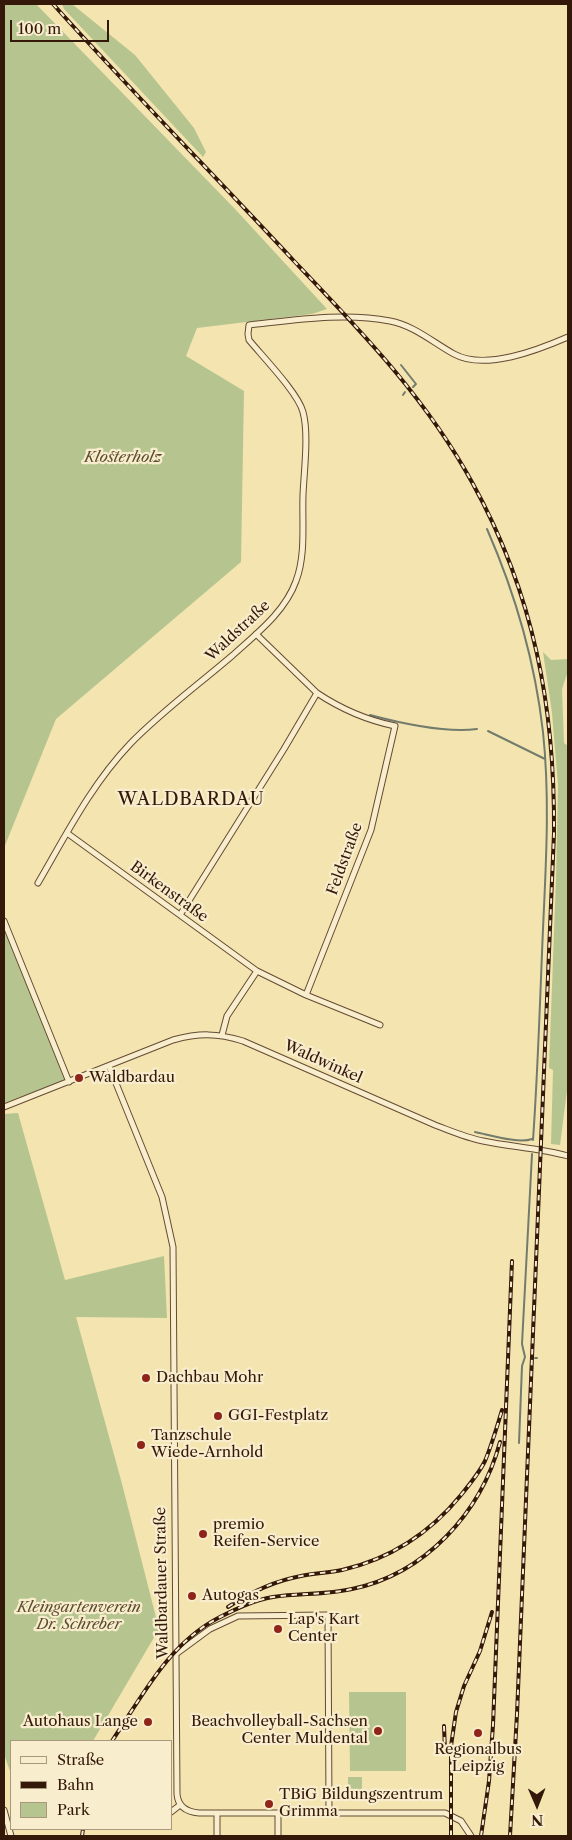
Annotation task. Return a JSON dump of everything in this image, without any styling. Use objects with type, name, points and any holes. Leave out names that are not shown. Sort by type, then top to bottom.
[{"type":"street","name":"Waldstraße","points":[[38,883],[89,796],[128,746],[256,634],[287,600],[298,574],[301,553],[305,432],[303,412],[300,402],[249,340],[249,325],[319,318],[362,318],[392,321],[405,326],[465,359],[485,361],[534,350],[568,337]]},
{"type":"street","points":[[180,915],[317,693],[256,634]]},
{"type":"street","name":"Feldstraße","points":[[306,996],[371,830],[395,726],[353,713],[317,693]]},
{"type":"street","name":"Birkenstraße","points":[[66,833],[257,971],[306,996],[380,1025]]},
{"type":"street","points":[[4,921],[69,1082]]},
{"type":"street","points":[[222,1035],[227,1016],[257,971]]},
{"type":"street","name":"Waldwinkel","points":[[4,1107],[173,1040],[193,1035],[222,1035],[243,1041],[435,1125],[466,1136],[484,1141],[548,1150],[568,1156]]},
{"type":"street","name":"Waldbardauer Straße","points":[[109,1066],[162,1197],[173,1246],[177,1794],[180,1806]]},
{"type":"street","points":[[176,1654],[210,1630],[238,1616],[328,1615],[329,1812]]},
{"type":"street","points":[[172,1811],[180,1806],[186,1811],[217,1813],[446,1813],[461,1821],[472,1836]]},
{"type":"street","points":[[217,1813],[217,1836]]},
{"type":"street","points":[[278,1813],[278,1836]]},
{"type":"street","points":[[7,1814],[11,1836]]},
{"type":"green space","name":"Klosterholz","points":[[4,4],[36,4],[235,209],[327,309],[312,314],[197,328],[186,356],[244,391],[241,562],[56,719],[4,848]]},
{"type":"green space","points":[[62,4],[72,4],[135,55],[194,128],[206,152],[203,157],[64,9]]},
{"type":"green space","points":[[543,652],[551,660],[568,659],[568,671],[562,689],[564,743],[568,746],[568,1083],[560,1145],[551,1144],[553,1070],[549,1068],[558,785],[552,713]]},
{"type":"green space","points":[[4,925],[65,1080],[4,1103]]},
{"type":"green space","name":"Kleingartenverein Dr. Schreber","points":[[18,1113],[65,1280],[164,1256],[167,1318],[76,1317],[121,1480],[159,1629],[94,1740],[10,1740],[10,1771],[4,1754],[4,1114]]},
{"type":"green space","name":"Beachvolleyball-Sachsen Center Muldental","points":[[349,1692],[406,1692],[406,1771],[350,1771]]},
{"type":"green space","points":[[348,1777],[362,1777],[362,1790],[348,1790]]},
{"type":"waterway","points":[[401,365],[416,384],[413,387]]},
{"type":"waterway","points":[[487,529],[515,603],[529,654],[535,680],[545,757],[546,855],[533,1140]]},
{"type":"waterway","points":[[370,715],[409,724],[451,730],[477,729]]},
{"type":"waterway","points":[[488,731],[545,759]]},
{"type":"waterway","points":[[475,1132],[512,1140],[532,1139]]},
{"type":"waterway","points":[[519,1443],[522,1366],[525,1357],[522,1344],[532,1154]]},
{"type":"railway","points":[[53,4],[142,101],[368,339],[414,394],[455,453],[494,526],[512,568],[526,610],[537,653],[545,696],[550,741],[554,833],[517,1714],[510,1836]]},
{"type":"railway","points":[[481,1836],[489,1781],[493,1725],[512,1261]]},
{"type":"railway","points":[[228,1607],[254,1592],[281,1581],[342,1570],[376,1559],[408,1543],[422,1533],[449,1509],[480,1470],[490,1448],[502,1410]]},
{"type":"railway","points":[[113,1740],[158,1672],[186,1641],[220,1617],[245,1605],[266,1598],[342,1591],[379,1581],[403,1570],[426,1555],[464,1516],[479,1493],[491,1468],[500,1442]]},
{"type":"railway","points":[[451,1836],[451,1746],[456,1712],[464,1686],[480,1651],[492,1612]]},
{"type":"railway","points":[[444,1726],[445,1751]]},
{"type":"railway","points":[[82,1836],[83,1830]]},
{"type":"place","name":"Waldbardau","points":[[79,1078]]},
{"type":"place","name":"Dachbau Mohr","points":[[146,1378]]},
{"type":"place","name":"GGI-Festplatz","points":[[218,1416]]},
{"type":"place","name":"Tanzschule Wiede-Arnhold","points":[[141,1445]]},
{"type":"place","name":"premio Reifen-Service","points":[[203,1534]]},
{"type":"place","name":"Autogas","points":[[192,1596]]},
{"type":"place","name":"Lap's Kart Center","points":[[278,1629]]},
{"type":"place","name":"Autohaus Lange","points":[[148,1722]]},
{"type":"place","name":"Beachvolleyball-Sachsen Center Muldental","points":[[378,1731]]},
{"type":"place","name":"Regionalbus Leipzig","points":[[478,1733]]},
{"type":"place","name":"TBiG Bildungszentrum Grimma","points":[[269,1804]]},
{"type":"district","name":"WALDBARDAU","points":[[191,800]]}]
